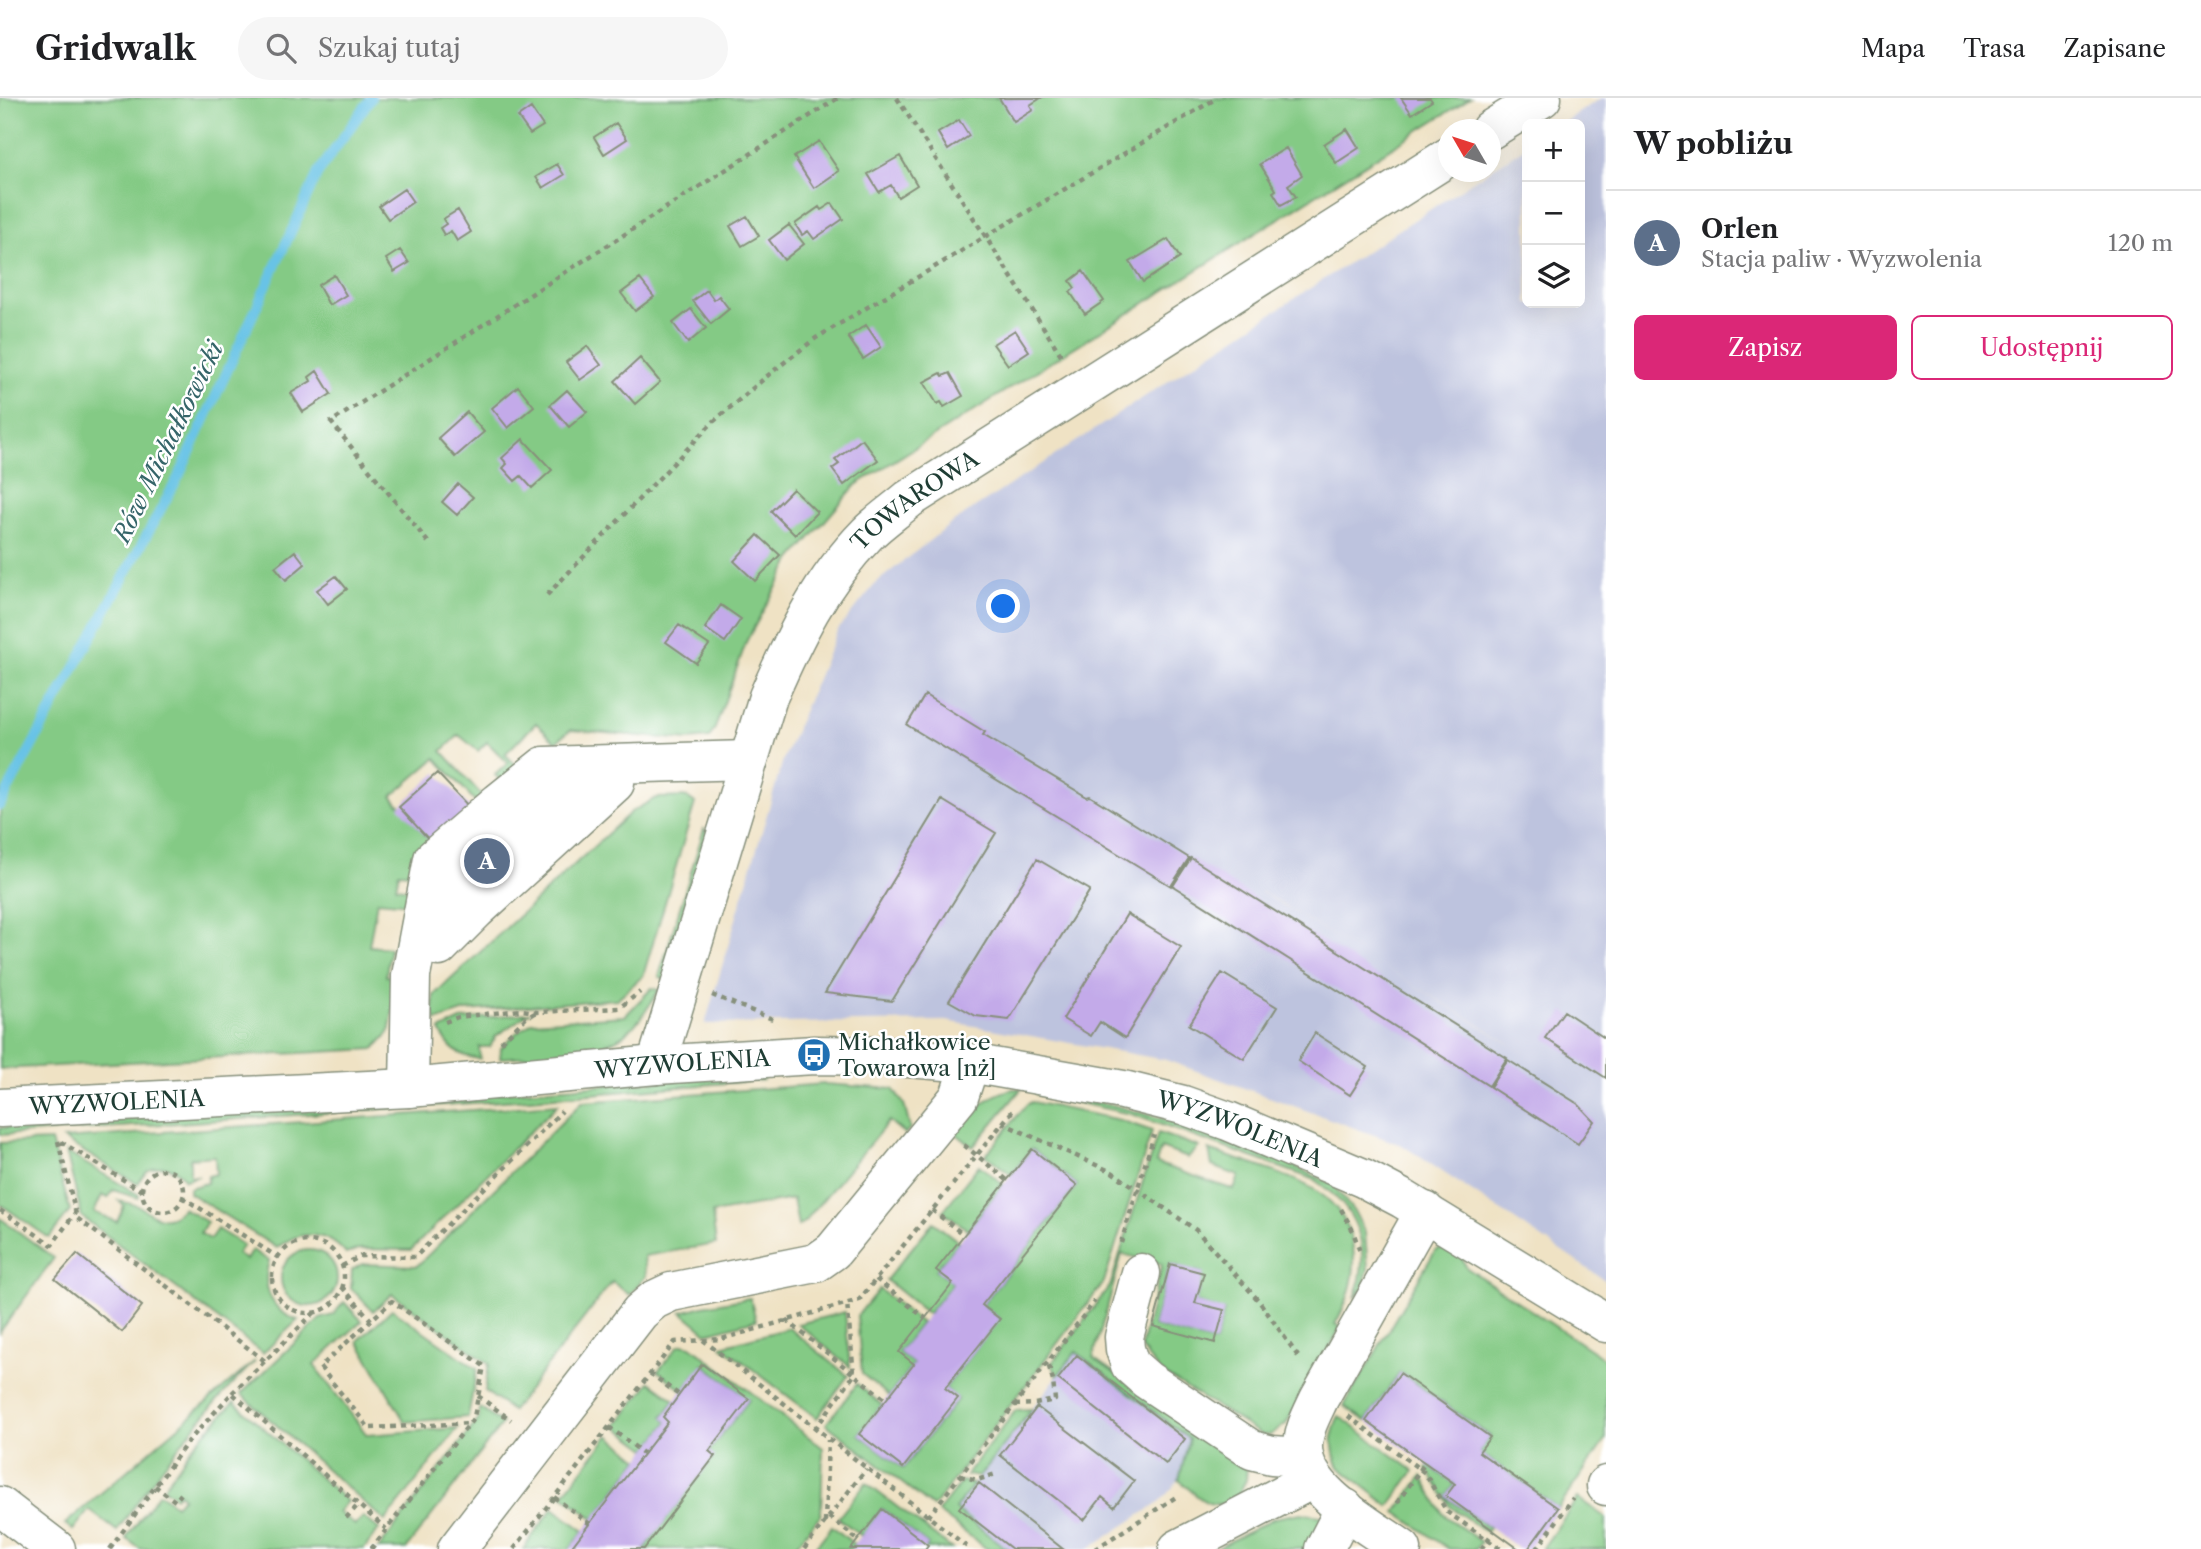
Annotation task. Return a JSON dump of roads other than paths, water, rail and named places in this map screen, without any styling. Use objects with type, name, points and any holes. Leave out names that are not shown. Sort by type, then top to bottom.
[{"type":"street","points":[[1501,123],[1542,98]]},
{"type":"street","name":"TOWAROWA","points":[[656,1065],[768,697],[793,641],[815,602],[868,533],[909,499],[1438,163]]},
{"type":"street","points":[[409,1087],[411,976],[458,887],[560,796],[634,765],[748,760]]},
{"type":"street","name":"WYZWOLENIA","points":[[0,1108],[409,1087],[656,1065],[814,1055],[884,1056],[970,1063],[1123,1090],[1182,1105],[1416,1194],[1606,1323]]},
{"type":"street","points":[[457,1549],[640,1312],[654,1300],[671,1292],[816,1263],[834,1251],[959,1097],[970,1063]]},
{"type":"street","points":[[1402,1549],[1325,1492],[1309,1468],[1303,1445],[1307,1425],[1416,1194]]},
{"type":"street","points":[[1131,1258],[1124,1337],[1130,1364],[1147,1380],[1252,1450],[1309,1468]]},
{"type":"street","points":[[1178,1549],[1309,1468]]},
{"type":"street","points":[[0,1506],[56,1549]]},
{"type":"street","points":[[1324,1549],[1345,1508]]},
{"type":"waterway","name":"Rów Michałkowicki","points":[[0,805],[180,474],[318,173],[371,98]]},
{"type":"place","name":"Orlen","points":[[487,861]]},
{"type":"place","name":"Michałkowice Towarowa [nż]","points":[[814,1055]]}]
